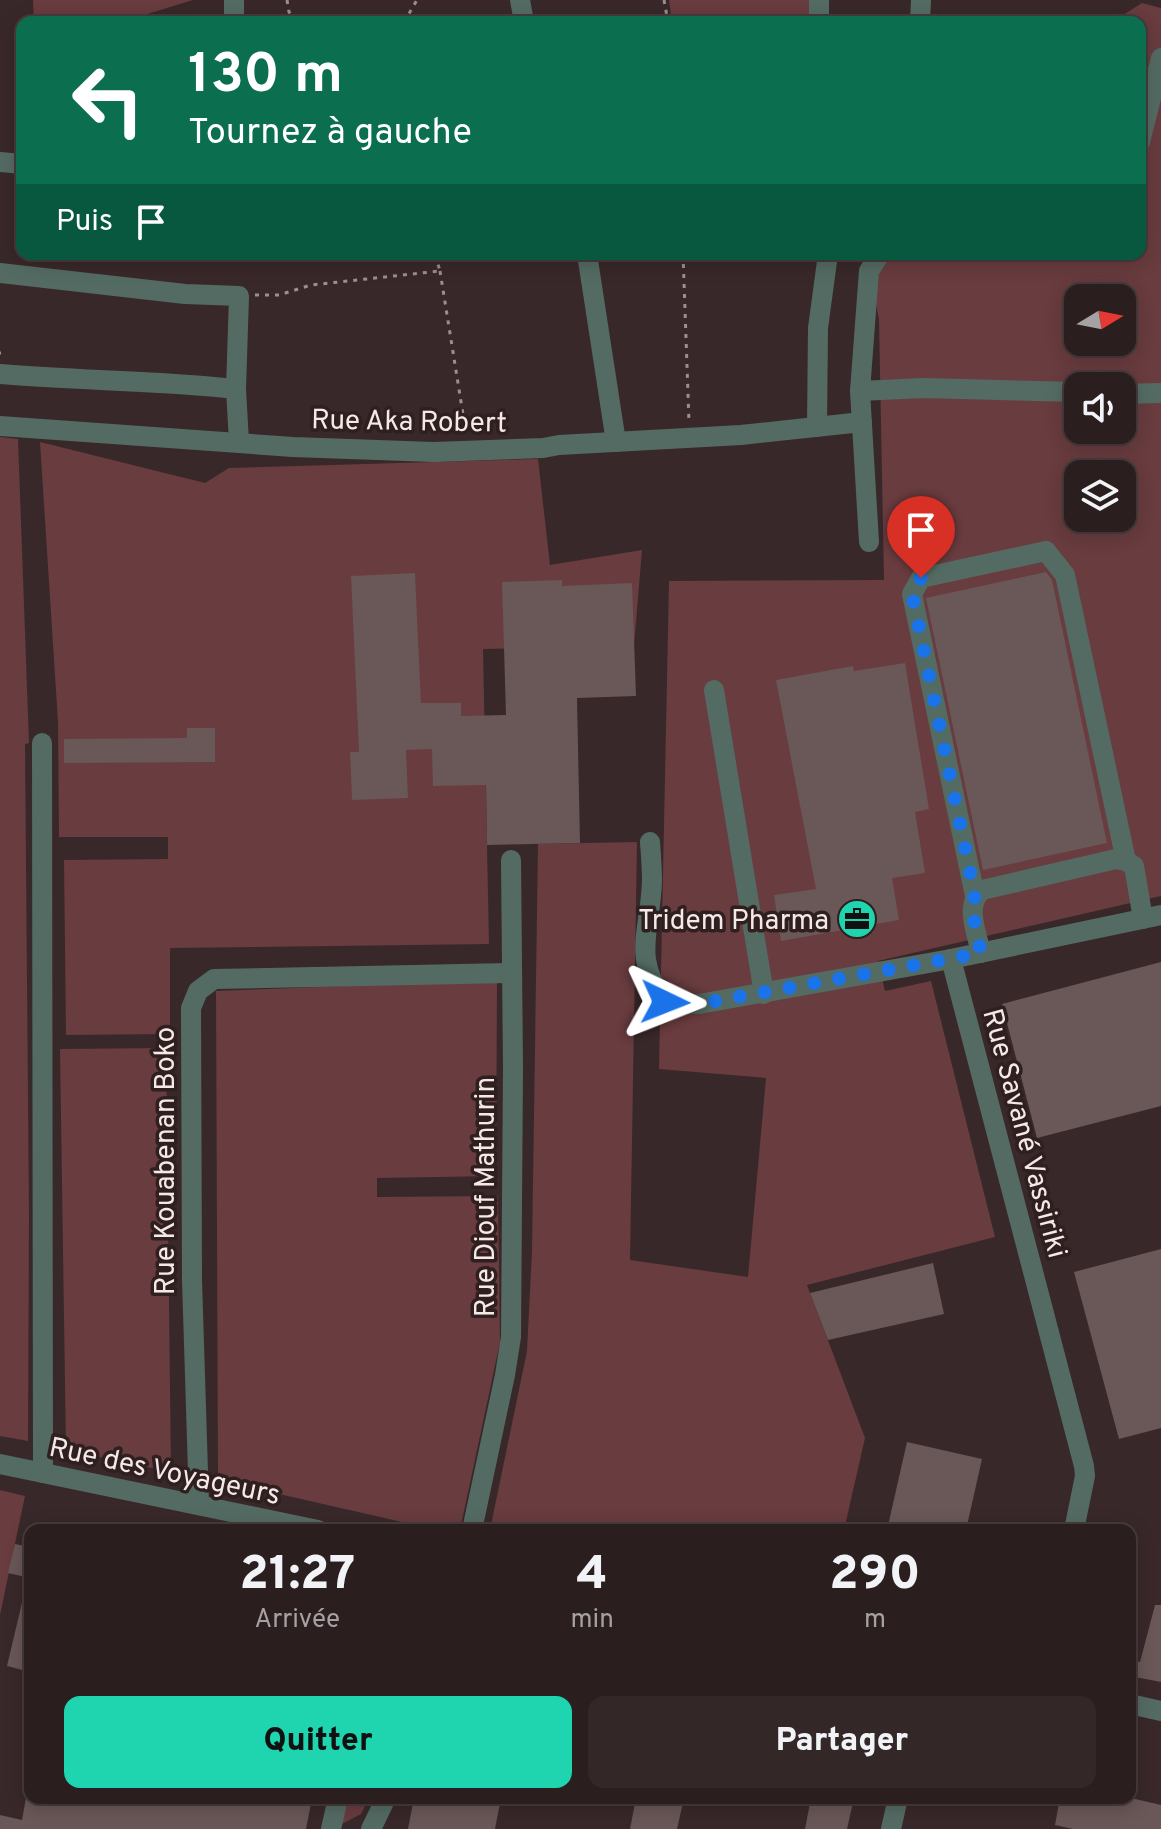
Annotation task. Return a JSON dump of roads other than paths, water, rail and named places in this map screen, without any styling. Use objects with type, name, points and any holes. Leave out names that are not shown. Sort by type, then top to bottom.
[{"type":"street","points":[[1146,118],[1161,58]]},
{"type":"street","points":[[588,260],[616,442]]},
{"type":"street","points":[[817,427],[818,328],[827,260]]},
{"type":"street","points":[[869,542],[860,391],[869,271],[876,260]]},
{"type":"street","points":[[0,273],[185,294],[239,296],[236,389],[239,442]]},
{"type":"street","points":[[0,374],[170,382],[236,389]]},
{"type":"street","points":[[860,391],[923,388],[1064,392]]},
{"type":"street","points":[[1136,394],[1161,393]]},
{"type":"street","name":"Rue Aka Robert","points":[[0,426],[293,447],[469,451],[690,439],[862,422]]},
{"type":"street","points":[[975,896],[912,594],[921,578],[1046,551],[1056,560],[1065,575],[1126,861]]},
{"type":"street","points":[[714,690],[764,994]]},
{"type":"street","points":[[42,743],[43,1473]]},
{"type":"street","points":[[650,842],[652,880],[644,951],[651,984],[665,1002],[699,1004],[951,959],[981,953],[1152,917],[1134,866],[1116,859],[982,890],[971,905],[981,953]]},
{"type":"street","name":"Rue Diouf Mathurin","points":[[473,1524],[511,1337],[511,860]]},
{"type":"street","name":"Rue Savané Vassiriki","points":[[951,959],[1084,1466],[1085,1476],[1075,1524]]},
{"type":"street","name":"Rue Kouabenan Boko","points":[[199,1504],[192,1280],[191,1008],[198,991],[214,979],[510,973]]},
{"type":"street","name":"Rue des Voyageurs","points":[[0,1464],[291,1524]]},
{"type":"street","points":[[1136,1705],[1161,1711]]},
{"type":"street","points":[[331,1829],[337,1804]]},
{"type":"street","points":[[371,1829],[383,1804]]},
{"type":"street","points":[[891,1829],[897,1804]]},
{"type":"place","name":"Tridem Pharma","points":[[857,919]]}]
